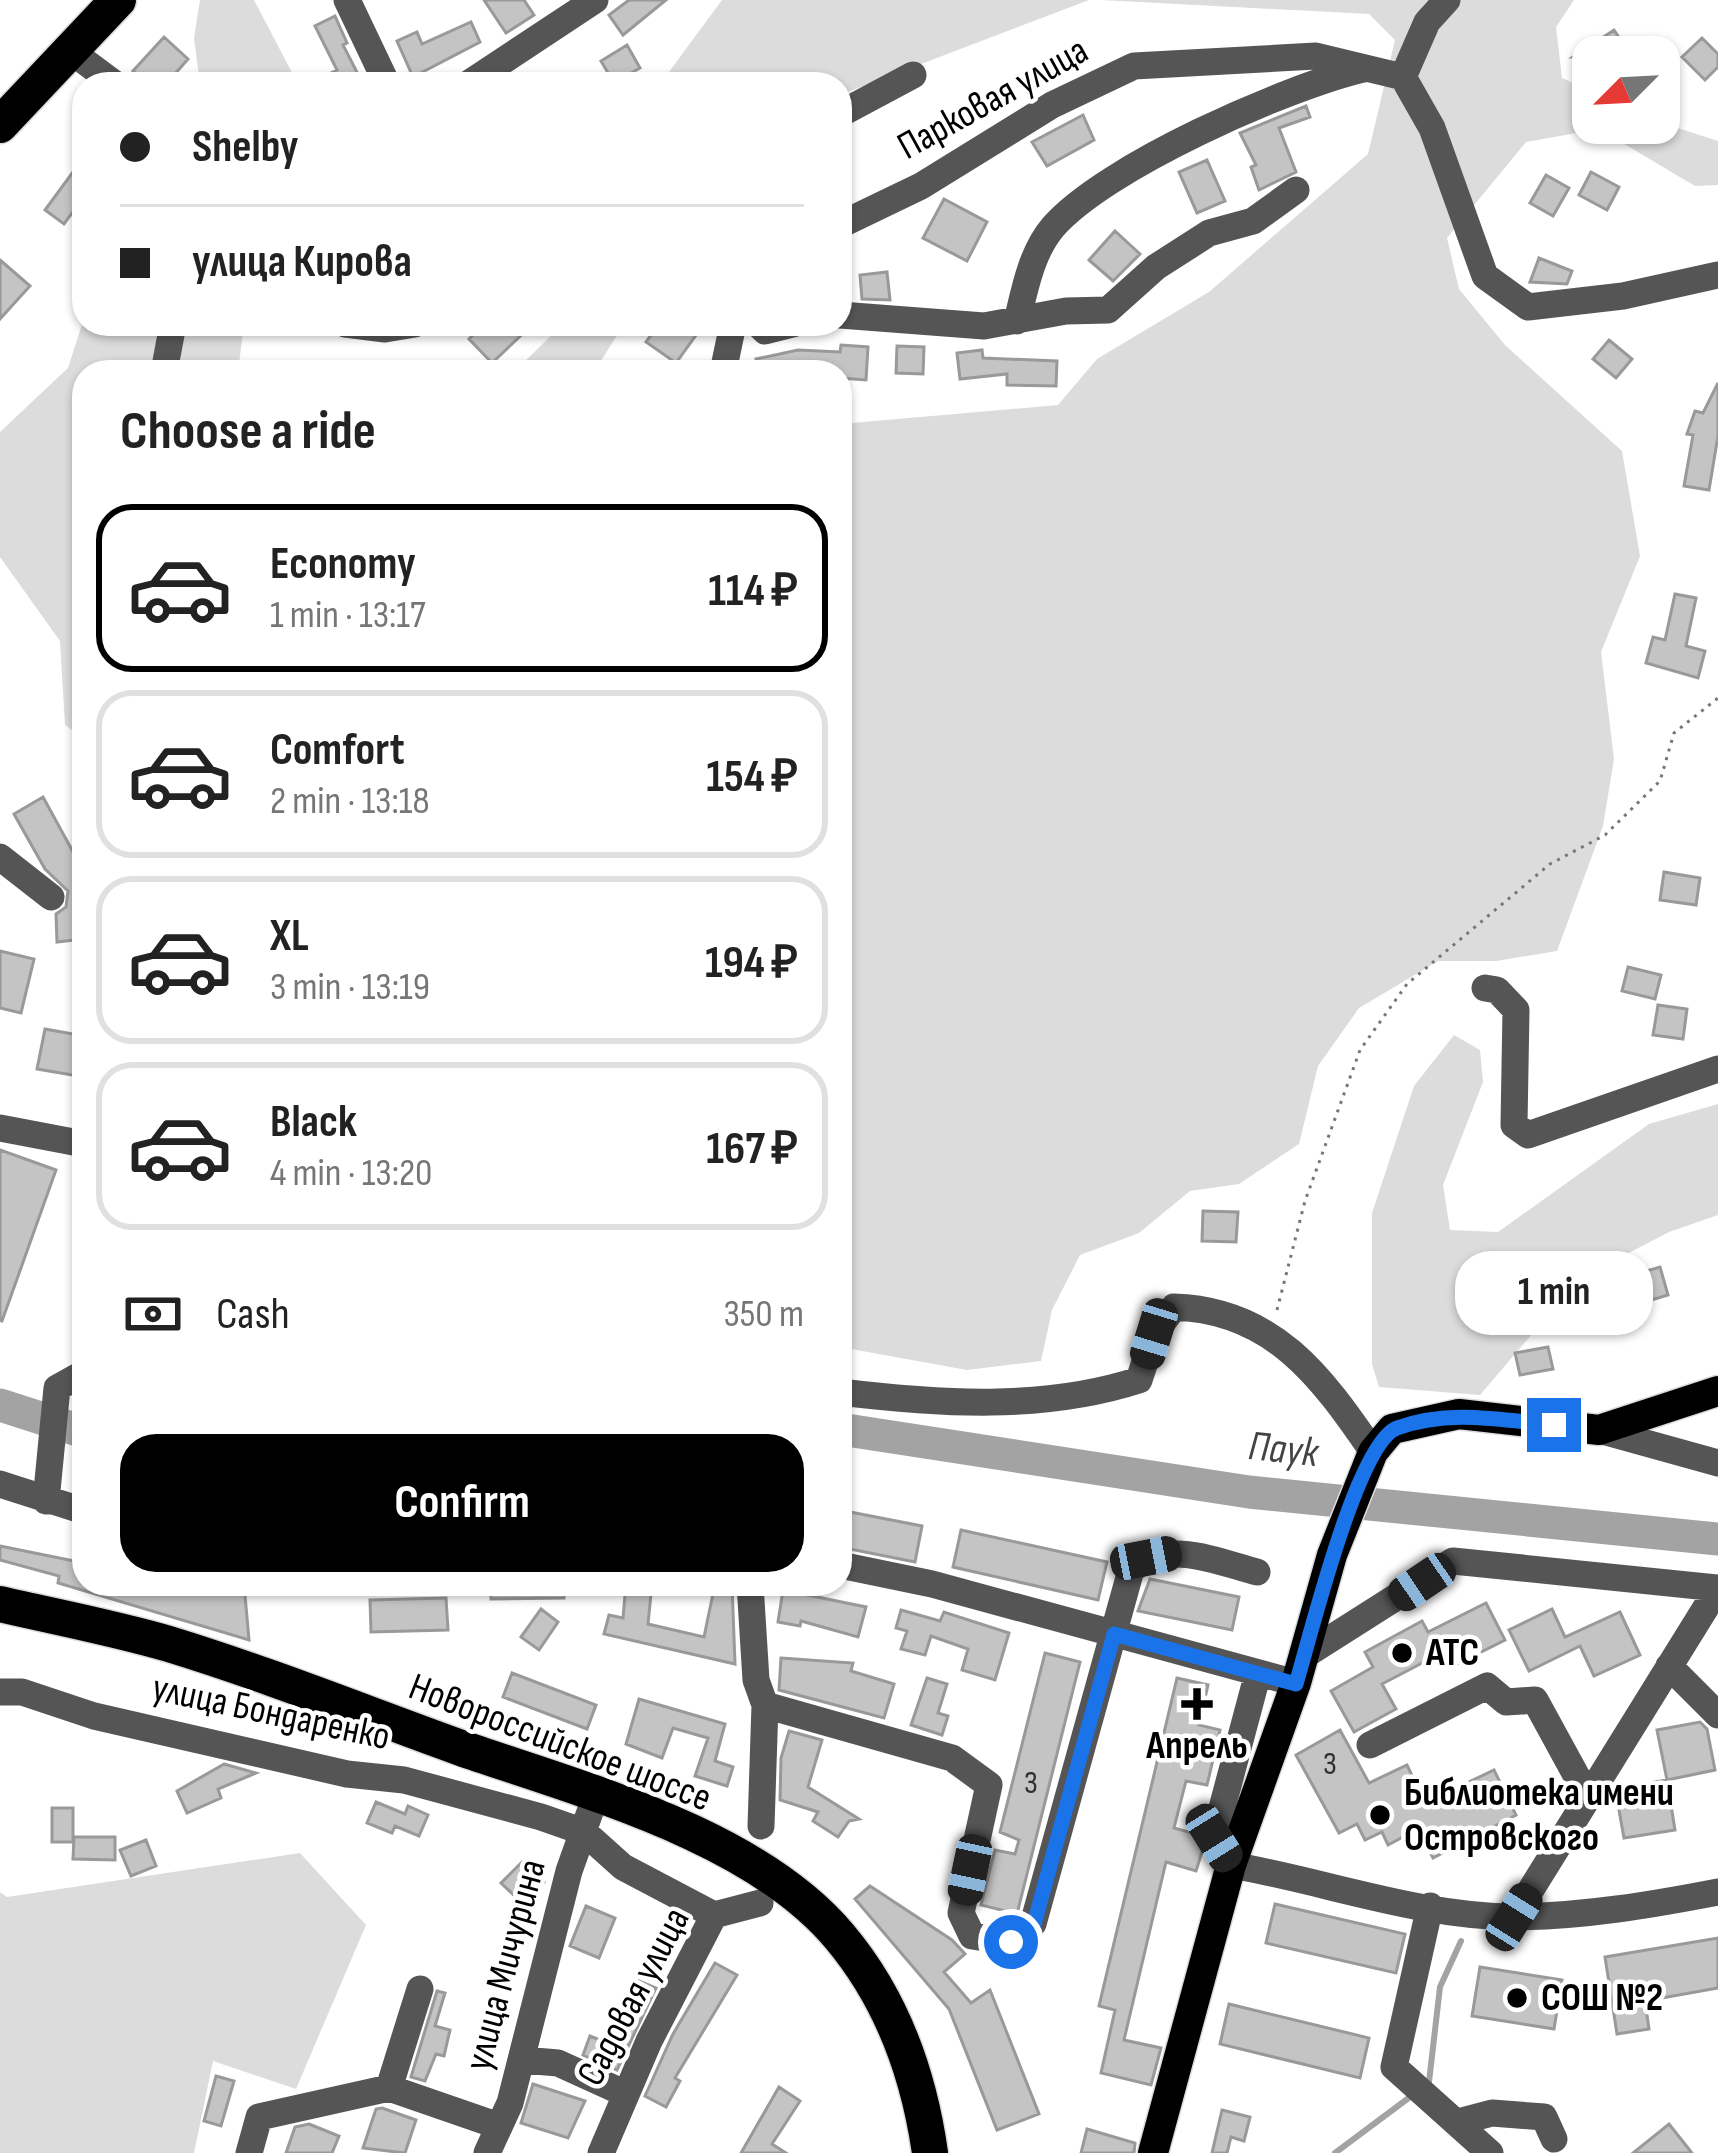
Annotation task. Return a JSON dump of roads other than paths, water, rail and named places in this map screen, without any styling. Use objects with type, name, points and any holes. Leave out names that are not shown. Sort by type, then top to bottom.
[{"type":"highway","points":[[0,125],[118,0]]},
{"type":"highway","name":"Новороссийское шоссе","points":[[0,1604],[167,1644],[596,1795],[759,1870],[798,1896],[840,1936],[883,1999],[907,2054],[930,2153]]},
{"type":"main road","points":[[1153,2153],[1231,1865],[1300,1669],[1332,1555],[1373,1452],[1392,1429],[1459,1414],[1599,1430],[1718,1391]]},
{"type":"street","points":[[347,0],[381,72]]},
{"type":"street","points":[[486,72],[595,0]]},
{"type":"street","points":[[1448,0],[1427,22],[1403,77],[1432,128],[1485,276],[1528,307],[1600,300],[1718,275]]},
{"type":"street","points":[[72,52],[99,72]]},
{"type":"street","name":"Парковая улица","points":[[852,218],[921,186],[1052,105],[1134,66],[1316,56],[1373,66],[1403,77]]},
{"type":"street","points":[[1017,321],[1032,262],[1053,227],[1081,204],[1184,140],[1292,90],[1373,66]]},
{"type":"street","name":"Парковая улица","points":[[852,108],[914,75]]},
{"type":"street","points":[[852,316],[984,326],[1066,311],[1108,310],[1191,244],[1209,233],[1252,221],[1296,190]]},
{"type":"street","points":[[0,857],[51,897]]},
{"type":"street","points":[[1485,988],[1497,990],[1516,1010],[1514,1125],[1528,1135],[1718,1069]]},
{"type":"street","points":[[0,1128],[72,1142]]},
{"type":"street","points":[[852,1393],[1018,1404],[1106,1391],[1139,1380],[1154,1334],[1174,1307],[1214,1308],[1250,1321],[1295,1355],[1327,1387],[1373,1452]]},
{"type":"street","points":[[46,1501],[57,1388],[72,1379]]},
{"type":"street","points":[[1599,1430],[1718,1462]]},
{"type":"street","points":[[0,1484],[72,1508]]},
{"type":"street","points":[[765,1705],[952,1758],[989,1785],[961,1912],[972,1936],[1011,1942],[1034,1924],[1131,1570],[1146,1558],[1177,1552],[1257,1572]]},
{"type":"street","points":[[852,1567],[1258,1673],[1300,1669],[1454,1561],[1718,1588],[1514,1917]]},
{"type":"street","points":[[751,1596],[756,1680],[765,1705],[761,1826]]},
{"type":"street","points":[[1670,1666],[1718,1715]]},
{"type":"street","points":[[1258,1673],[1214,1838],[1231,1865],[1430,1906],[1514,1917],[1620,1911],[1718,1892]]},
{"type":"street","points":[[1370,1745],[1487,1686],[1506,1702],[1534,1700],[1588,1797]]},
{"type":"street","name":"улица Бондаренко","points":[[0,1692],[22,1692],[94,1716],[346,1774],[404,1780],[584,1832],[623,1867],[714,1915]]},
{"type":"street","name":"улица Мичурина","points":[[487,2153],[523,2060],[569,1870],[596,1795]]},
{"type":"street","name":"Садовая улица","points":[[601,2153],[624,2093],[714,1915],[760,1904]]},
{"type":"street","points":[[1430,1906],[1394,2067],[1490,2153]]},
{"type":"street","points":[[389,2088],[420,1989]]},
{"type":"street","points":[[523,2060],[558,2063],[624,2093]]},
{"type":"street","points":[[248,2153],[259,2116],[389,2088],[500,2126]]},
{"type":"street","points":[[1458,2122],[1492,2113],[1544,2117],[1554,2139]]},
{"type":"waterway","name":"Паук","points":[[0,1405],[72,1428]]},
{"type":"waterway","name":"Паук","points":[[852,1431],[1249,1492],[1718,1539]]},
{"type":"waterway","points":[[1424,2086],[1429,2082],[1440,1987],[1461,1941]]},
{"type":"waterway","points":[[1335,2153],[1414,2094]]},
{"type":"place","name":"АТС","points":[[1402,1653]]},
{"type":"place","name":"Апрель","points":[[1197,1704]]},
{"type":"place","name":"Библиотека имени Островского","points":[[1380,1815]]},
{"type":"place","name":"СОШ №2","points":[[1517,1998]]}]
